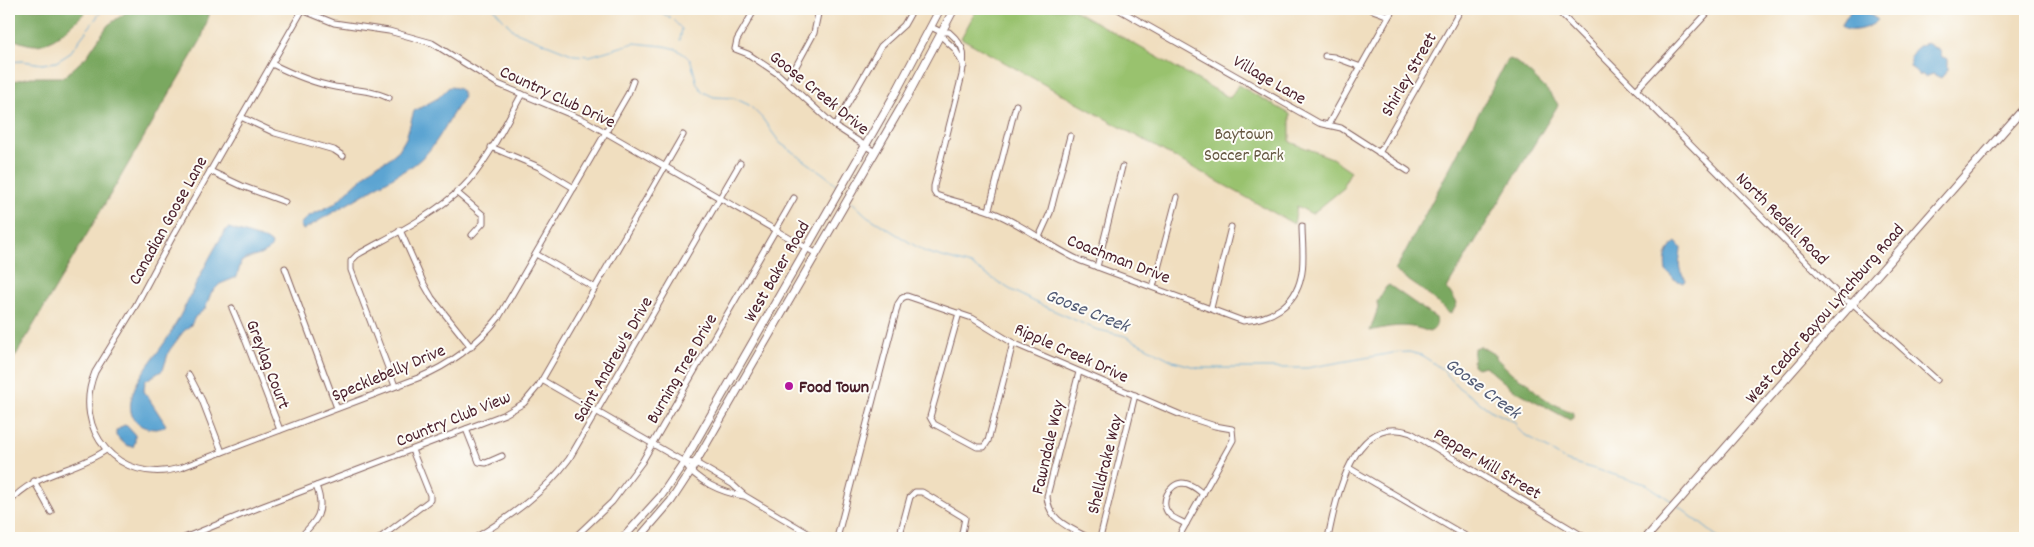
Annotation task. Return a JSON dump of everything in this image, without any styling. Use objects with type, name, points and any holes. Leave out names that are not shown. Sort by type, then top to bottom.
[{"type":"main road","name":"West Baker Road","points":[[623,538],[661,496],[684,462],[848,177],[940,9]]},
{"type":"main road","name":"West Baker Road","points":[[639,538],[671,500],[696,463],[908,97],[954,9]]},
{"type":"main road","name":"West Cedar Bayou Lynchburg Road","points":[[1646,538],[2025,107]]},
{"type":"main road","points":[[731,381],[740,386]]},
{"type":"street","name":"Canadian Goose Lane","points":[[106,450],[92,428],[88,411],[88,398],[95,372],[136,305],[174,234],[303,9]]},
{"type":"street","name":"Country Club Drive","points":[[303,9],[334,23],[389,31],[432,43],[484,76],[522,94],[578,116],[817,254]]},
{"type":"street","name":"Goose Creek Drive","points":[[757,9],[737,40],[735,49],[765,64],[788,81],[835,126],[875,152]]},
{"type":"street","points":[[788,81],[814,33],[819,9]]},
{"type":"street","points":[[835,126],[881,46],[904,25],[913,9]]},
{"type":"street","name":"Village Lane","points":[[1118,9],[1318,123],[1341,128],[1408,171]]},
{"type":"street","points":[[1370,9],[1389,16]]},
{"type":"street","points":[[1328,125],[1393,9]]},
{"type":"street","name":"Shirley Street","points":[[1379,152],[1461,9]]},
{"type":"street","name":"North Redell Road","points":[[1556,9],[1844,299],[1938,380]]},
{"type":"street","points":[[1636,90],[1711,9]]},
{"type":"street","name":"Coachman Drive","points":[[931,26],[941,32],[943,38],[955,49],[964,66],[934,192],[936,195],[989,210],[1039,237],[1063,253],[1243,321],[1260,320],[1278,311],[1294,296],[1302,277],[1302,226]]},
{"type":"street","points":[[1325,56],[1334,57],[1361,67]]},
{"type":"street","points":[[272,64],[311,81],[376,93],[390,98]]},
{"type":"street","name":"Specklebelly Drive","points":[[106,450],[125,464],[140,470],[156,472],[180,468],[441,367],[471,347],[499,317],[628,94],[632,81]]},
{"type":"street","points":[[395,386],[351,270],[350,261],[439,206],[468,181],[491,147],[522,94]]},
{"type":"street","points":[[989,210],[1016,106]]},
{"type":"street","points":[[241,117],[274,133],[334,150],[343,156]]},
{"type":"street","name":"Country Club View","points":[[184,538],[513,410],[532,395],[683,135]]},
{"type":"street","points":[[1039,237],[1050,213],[1070,136]]},
{"type":"street","points":[[491,147],[545,170],[574,188]]},
{"type":"street","name":"Saint Andrew's Drive","points":[[474,538],[516,512],[551,482],[578,445],[740,164]]},
{"type":"street","points":[[1097,267],[1122,167]]},
{"type":"street","points":[[210,171],[242,186],[285,202]]},
{"type":"street","points":[[456,192],[482,214],[483,223],[472,235]]},
{"type":"street","points":[[1153,287],[1177,197]]},
{"type":"street","name":"Burning Tree Drive","points":[[574,538],[619,494],[653,444],[794,198]]},
{"type":"street","points":[[1211,308],[1231,227]]},
{"type":"street","points":[[400,230],[420,277],[432,298],[471,347]]},
{"type":"street","points":[[536,254],[595,288]]},
{"type":"street","points":[[285,268],[337,408]]},
{"type":"street","name":"Ripple Creek Drive","points":[[837,538],[898,304],[902,298],[914,298],[972,318],[1013,343],[1079,372],[1197,421],[1232,429],[1233,440],[1204,494]]},
{"type":"street","name":"Greylag Court","points":[[232,308],[280,430]]},
{"type":"street","points":[[959,313],[930,417],[934,424],[978,448],[984,447],[988,441],[1013,343]]},
{"type":"street","name":"Fawndale Way","points":[[1079,372],[1047,496],[1047,504],[1057,520],[1089,538]]},
{"type":"street","points":[[189,375],[202,400],[222,452]]},
{"type":"street","points":[[542,380],[684,462],[696,463],[732,484],[745,496],[816,538]]},
{"type":"street","name":"Shelldrake Way","points":[[1100,538],[1135,395]]},
{"type":"street","points":[[466,429],[479,462],[486,463],[502,456]]},
{"type":"street","name":"Pepper Mill Street","points":[[1349,468],[1365,443],[1380,431],[1393,429],[1411,433],[1586,538]]},
{"type":"street","points":[[9,503],[19,492],[34,481],[88,461],[106,450]]},
{"type":"street","points":[[380,538],[430,500],[430,495],[412,450]]},
{"type":"street","points":[[684,462],[690,472],[728,494],[745,496]]},
{"type":"street","points":[[1328,538],[1337,494],[1349,468],[1469,538]]},
{"type":"street","points":[[34,481],[51,512]]},
{"type":"street","points":[[1178,538],[1204,494],[1190,485],[1181,483],[1172,487],[1166,495],[1165,503],[1169,514],[1186,524]]},
{"type":"street","points":[[299,538],[312,525],[319,514],[320,500],[316,486]]},
{"type":"street","points":[[899,538],[910,497],[915,492],[922,492],[965,518],[961,538]]},
{"type":"street","points":[[201,532],[204,538]]},
{"type":"green space","points":[[9,9],[88,9],[57,37],[36,45],[26,44],[9,38]]},
{"type":"green space","points":[[131,9],[211,9],[201,40],[9,367],[9,82],[31,77],[64,77],[87,56],[108,25]]},
{"type":"green space","name":"Baytown Soccer Park","points":[[977,9],[1072,9],[1230,98],[1238,85],[1290,114],[1290,142],[1332,158],[1351,171],[1343,185],[1345,187],[1312,214],[1297,206],[1294,224],[961,38]]},
{"type":"green space","points":[[1510,59],[1536,79],[1558,105],[1447,288],[1457,303],[1450,314],[1425,292],[1395,271],[1507,60]]},
{"type":"green space","points":[[1389,285],[1436,318],[1436,325],[1433,330],[1429,332],[1414,327],[1400,326],[1370,331],[1378,308],[1377,302]]},
{"type":"green space","points":[[1480,346],[1495,355],[1510,372],[1528,382],[1542,397],[1574,413],[1574,418],[1570,420],[1511,388],[1485,366],[1477,368],[1473,365],[1474,348]]},
{"type":"water","points":[[1852,9],[1862,9],[1878,20],[1870,26],[1860,29],[1844,29],[1841,26]]},
{"type":"water","points":[[1927,43],[1940,51],[1942,57],[1948,59],[1948,70],[1941,78],[1933,74],[1925,77],[1921,74],[1919,76],[1910,66],[1914,51]]},
{"type":"water","points":[[449,87],[461,91],[464,97],[429,151],[421,159],[303,230],[300,224],[309,216],[334,204],[376,165],[387,160],[399,150],[406,138],[414,111],[438,98]]},
{"type":"water","points":[[229,228],[267,240],[272,244],[271,248],[264,253],[241,262],[237,277],[220,284],[211,293],[205,309],[195,317],[191,325],[183,332],[169,351],[163,370],[145,381],[144,391],[166,425],[156,429],[143,427],[134,420],[131,409],[132,396],[138,380],[170,334],[211,255]]},
{"type":"water","points":[[1676,242],[1681,248],[1680,268],[1686,279],[1683,283],[1674,279],[1666,271],[1666,255]]},
{"type":"water","points":[[124,425],[135,435],[133,447],[126,445],[116,436],[116,431]]},
{"type":"waterway","name":"Goose Creek","points":[[9,62],[23,61],[42,64],[56,62],[69,54],[103,9]]},
{"type":"waterway","name":"Goose Creek","points":[[494,9],[514,31],[574,55],[590,56],[634,43],[676,49],[691,61],[697,84],[703,92],[714,97],[734,98],[749,105],[762,118],[780,143],[825,175],[839,188]]},
{"type":"waterway","points":[[587,9],[658,11],[671,18],[682,29],[680,40]]},
{"type":"waterway","name":"Goose Creek","points":[[850,200],[867,216],[925,252],[971,265],[1011,290],[1037,303],[1095,329],[1125,336],[1173,361],[1199,368],[1307,368],[1393,353],[1409,352],[1421,355],[1444,371],[1458,387],[1490,410],[1515,422],[1517,428],[1522,433],[1567,461],[1646,484],[1673,502]]},
{"type":"waterway","name":"Goose Creek","points":[[1678,506],[1719,538]]},
{"type":"place","name":"Food Town","points":[[789,386]]}]
